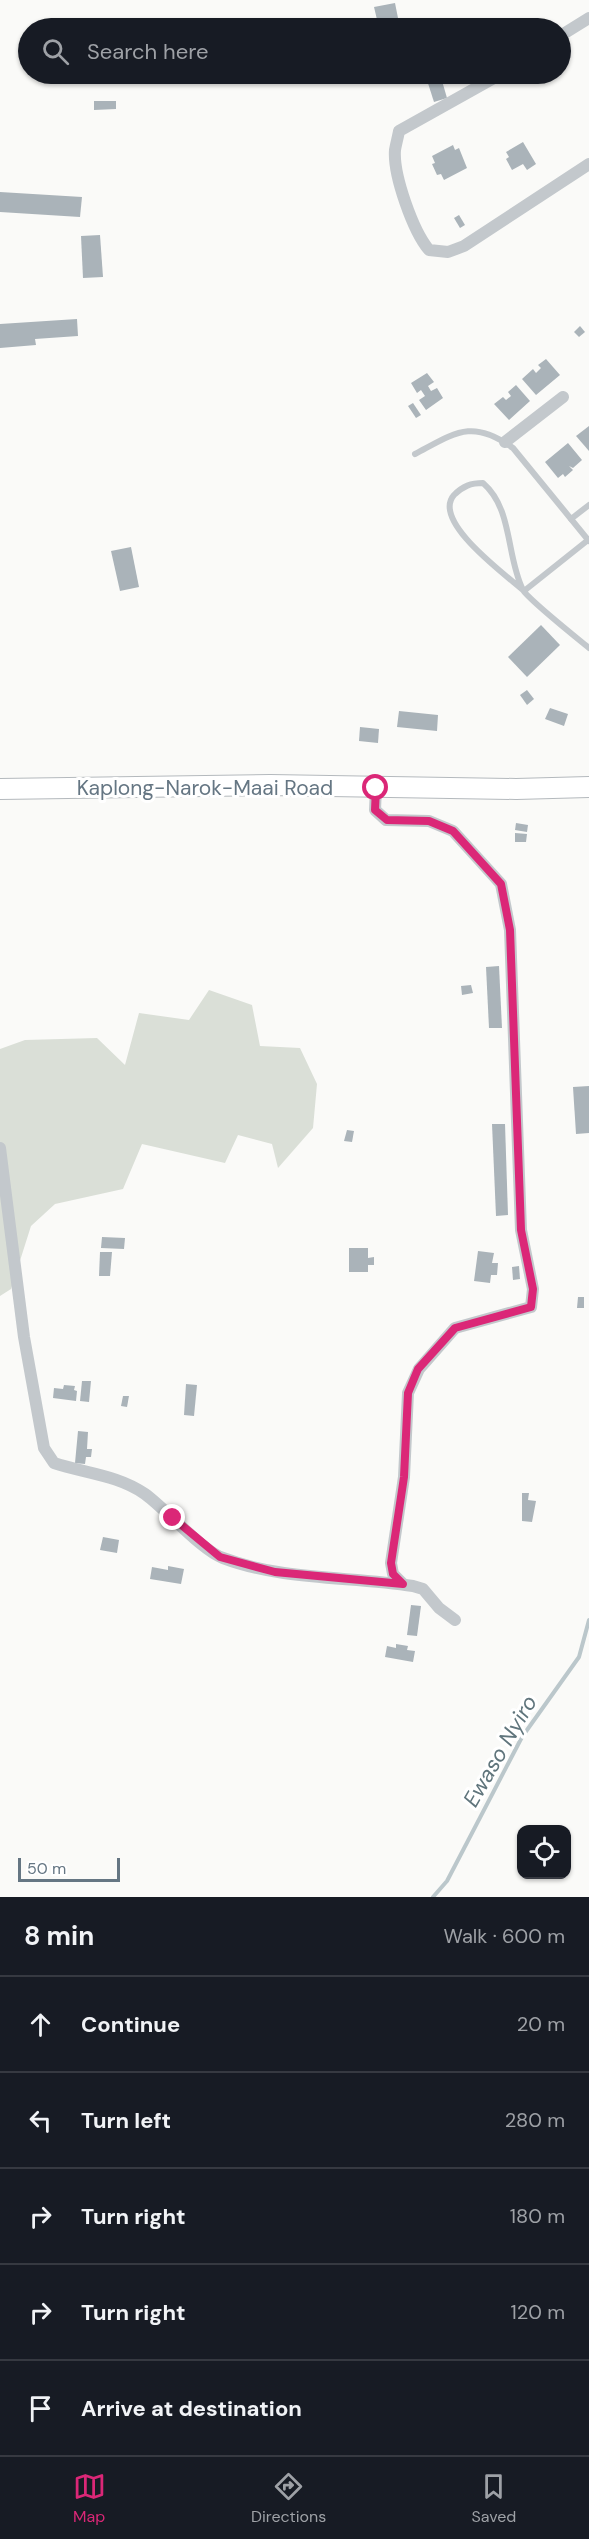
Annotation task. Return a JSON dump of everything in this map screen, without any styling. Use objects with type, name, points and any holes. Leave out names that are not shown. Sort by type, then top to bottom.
[{"type":"highway","name":"Kaplong-Narok-Maai Road","points":[[0,789],[270,785],[516,789],[589,787]]},
{"type":"street","points":[[571,30],[589,18]]},
{"type":"street","points":[[483,84],[399,131],[395,151],[398,174],[419,238],[429,250],[448,252],[464,246],[589,164]]},
{"type":"street","points":[[505,442],[563,397]]},
{"type":"street","points":[[376,788],[375,810],[387,820],[429,821],[453,831],[501,884],[510,930],[521,1230],[533,1289],[531,1307],[455,1328],[418,1369],[408,1393],[404,1477],[391,1563],[393,1574],[403,1584]]},
{"type":"street","points":[[0,1148],[24,1337],[44,1448],[54,1463],[93,1472],[125,1483],[144,1494],[220,1557],[275,1572],[403,1584],[423,1589],[439,1608],[455,1620]]},
{"type":"lane","points":[[415,454],[462,431],[481,431],[498,436],[513,448],[589,540],[524,591]]},
{"type":"lane","points":[[524,591],[494,492],[483,483],[474,483],[462,488],[452,498],[449,511],[456,527],[466,539],[524,591],[589,648]]},
{"type":"lane","points":[[571,519],[589,505]]},
{"type":"shaded area","points":[[209,990],[252,1005],[260,1046],[300,1048],[317,1084],[313,1128],[278,1168],[272,1144],[238,1135],[225,1163],[142,1144],[123,1189],[55,1204],[31,1226],[11,1289],[0,1296],[0,1049],[25,1040],[97,1038],[125,1065],[139,1013],[189,1020]]},
{"type":"building","points":[[395,3],[398,18],[377,18],[374,7]]},
{"type":"building","points":[[428,84],[443,84],[447,98],[434,102]]},
{"type":"building","points":[[94,101],[116,101],[116,109],[94,110]]},
{"type":"building","points":[[523,142],[536,164],[527,170],[523,164],[512,170],[506,159],[509,157],[506,152]]},
{"type":"building","points":[[453,145],[455,150],[459,148],[467,168],[444,180],[441,174],[437,175],[432,164],[435,163],[432,156]]},
{"type":"building","points":[[0,192],[82,197],[80,217],[0,212]]},
{"type":"building","points":[[459,215],[465,225],[460,228],[454,218]]},
{"type":"building","points":[[100,235],[103,277],[83,278],[81,236]]},
{"type":"building","points":[[77,319],[78,336],[35,339],[36,345],[0,348],[0,324]]},
{"type":"building","points":[[580,326],[585,332],[579,337],[574,332]]},
{"type":"building","points":[[546,359],[560,375],[536,395],[522,379],[533,369],[536,373],[541,368],[538,365]]},
{"type":"building","points":[[427,373],[434,382],[428,386],[431,391],[437,388],[443,398],[426,410],[419,400],[425,396],[421,390],[417,393],[411,383]]},
{"type":"building","points":[[516,385],[530,401],[509,420],[494,404],[503,397],[506,400],[511,396],[508,392]]},
{"type":"building","points":[[413,403],[421,415],[416,418],[408,406]]},
{"type":"building","points":[[589,426],[589,451],[576,436]]},
{"type":"building","points":[[568,443],[582,460],[573,468],[569,466],[573,470],[565,477],[563,474],[558,478],[545,462]]},
{"type":"building","points":[[131,547],[139,587],[120,591],[111,551]]},
{"type":"building","points":[[541,625],[560,645],[527,677],[508,657]]},
{"type":"building","points":[[527,690],[534,699],[527,705],[520,695]]},
{"type":"building","points":[[550,708],[568,714],[564,726],[545,719]]},
{"type":"building","points":[[399,711],[438,715],[437,731],[397,727]]},
{"type":"building","points":[[360,727],[379,729],[378,743],[359,741]]},
{"type":"building","points":[[516,823],[528,825],[527,832],[515,830]]},
{"type":"building","points":[[515,833],[527,834],[526,842],[515,842]]},
{"type":"building","points":[[499,966],[502,1028],[489,1028],[486,967]]},
{"type":"building","points":[[471,985],[473,993],[462,995],[461,986]]},
{"type":"building","points":[[589,1086],[589,1133],[576,1134],[573,1087]]},
{"type":"building","points":[[492,1124],[505,1124],[508,1215],[496,1216]]},
{"type":"building","points":[[347,1130],[354,1131],[352,1142],[344,1141]]},
{"type":"building","points":[[102,1237],[125,1238],[124,1249],[101,1248]]},
{"type":"building","points":[[349,1248],[368,1248],[368,1258],[374,1257],[374,1265],[368,1265],[368,1272],[349,1272]]},
{"type":"building","points":[[478,1251],[494,1253],[492,1263],[498,1263],[497,1275],[491,1275],[490,1283],[474,1281]]},
{"type":"building","points":[[100,1252],[112,1252],[110,1276],[99,1276]]},
{"type":"building","points":[[519,1266],[520,1279],[513,1280],[512,1267]]},
{"type":"building","points":[[578,1297],[584,1297],[584,1308],[577,1308]]},
{"type":"building","points":[[82,1381],[91,1381],[89,1402],[80,1401]]},
{"type":"building","points":[[186,1384],[197,1385],[194,1416],[184,1415]]},
{"type":"building","points":[[64,1385],[75,1386],[76,1401],[53,1398],[54,1388],[63,1389]]},
{"type":"building","points":[[123,1396],[129,1396],[127,1407],[121,1406]]},
{"type":"building","points":[[78,1431],[88,1432],[87,1449],[92,1449],[91,1457],[86,1457],[85,1464],[75,1463]]},
{"type":"building","points":[[522,1493],[529,1493],[528,1500],[536,1501],[532,1522],[522,1521]]},
{"type":"building","points":[[103,1537],[119,1540],[117,1553],[100,1550]]},
{"type":"building","points":[[168,1566],[184,1569],[181,1584],[150,1579],[152,1567],[168,1570]]},
{"type":"building","points":[[411,1605],[421,1606],[417,1636],[407,1635]]},
{"type":"building","points":[[396,1644],[408,1646],[407,1650],[415,1651],[413,1662],[385,1657],[387,1646],[396,1648]]},
{"type":"waterway","name":"Ewaso Nyiro","points":[[433,1897],[447,1881],[522,1737],[579,1657],[589,1620]]},
{"type":"route","points":[[173,1518],[220,1557],[275,1572],[403,1584],[393,1574],[391,1563],[404,1477],[408,1393],[418,1369],[455,1328],[480,1323],[531,1307],[533,1289],[521,1230],[521,1176],[517,1130],[510,930],[501,884],[453,831],[429,821],[387,820],[375,810],[376,788]]}]
